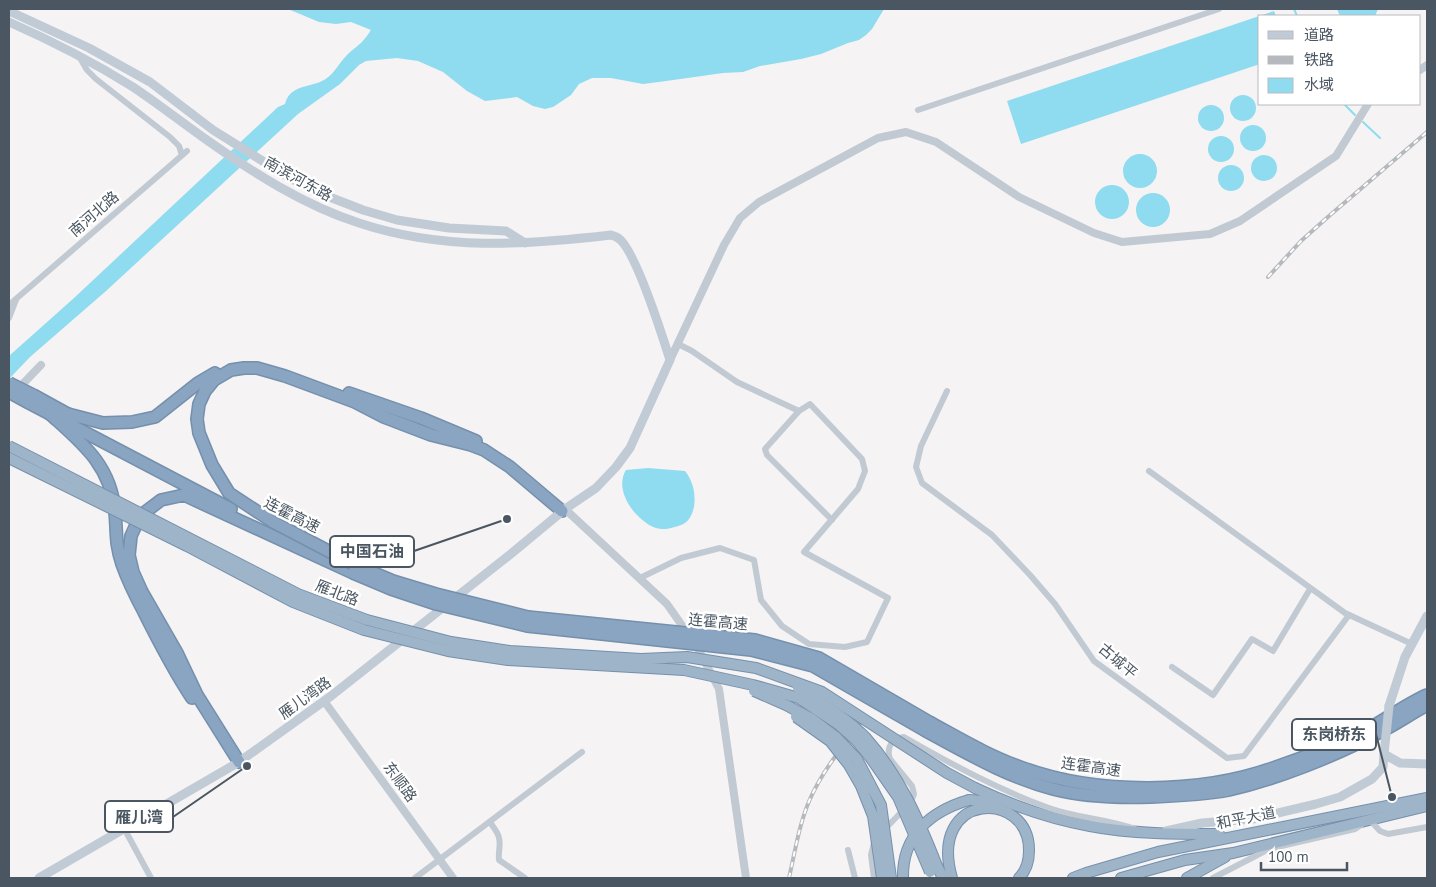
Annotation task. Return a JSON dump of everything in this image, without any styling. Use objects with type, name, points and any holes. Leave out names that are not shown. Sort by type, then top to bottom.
[{"type":"highway","points":[[68,414],[103,423],[132,422],[155,417],[198,383],[216,372],[251,360],[421,418],[493,449],[513,462],[563,510]]},
{"type":"highway","points":[[269,528],[229,493],[212,465],[199,434],[197,419],[199,404],[205,391],[214,380],[231,370],[257,368],[285,376],[355,402],[384,417],[431,435],[484,450],[510,467],[563,510]]},
{"type":"highway","name":"连霍高速","points":[[9,382],[50,414],[269,528],[393,581],[528,617],[755,640],[820,658],[988,764],[1054,790],[1124,797],[1183,795],[1228,790],[1276,776],[1377,734],[1427,706]]},
{"type":"highway","name":"连霍高速","points":[[9,392],[68,414],[269,528],[353,573],[391,589],[436,604],[528,626],[751,650],[813,666],[928,727],[1024,769],[1052,777],[1092,785],[1180,787],[1225,781],[1273,768],[1373,726],[1427,695]]},
{"type":"highway","points":[[50,414],[88,449],[103,470],[112,490],[116,546],[131,586],[167,658],[237,764]]},
{"type":"highway","name":"雁北路","points":[[9,446],[298,594],[367,620],[451,642],[510,651],[640,659],[687,657],[716,661]]},
{"type":"highway","name":"雁北路","points":[[9,458],[293,602],[364,630],[448,652],[508,660],[684,670],[725,679]]},
{"type":"highway","points":[[237,764],[197,695],[177,652],[142,592],[133,572],[129,555],[131,536],[140,516],[161,500],[184,495],[269,528]]},
{"type":"highway","points":[[716,661],[756,668],[822,692],[946,773],[1006,803],[1091,827],[1156,833],[1245,834]]},
{"type":"highway","points":[[716,661],[796,687],[865,737],[898,781],[924,832],[933,872]]},
{"type":"highway","points":[[725,679],[799,698],[838,724],[856,740],[898,797],[933,872],[943,878]]},
{"type":"highway","points":[[725,679],[782,708],[808,725],[830,742],[850,765],[873,816],[882,878]]},
{"type":"highway","points":[[725,679],[786,705],[812,719],[836,737],[857,759],[881,805],[891,878]]},
{"type":"highway","name":"和平大道","points":[[1073,878],[1158,852],[1427,798]]},
{"type":"highway","points":[[903,878],[909,847],[924,824],[937,813],[952,805],[969,800],[1006,803]]},
{"type":"highway","name":"和平大道","points":[[1121,878],[1185,860],[1233,852],[1427,806]]},
{"type":"highway","points":[[952,878],[948,852],[948,840],[952,830],[958,820],[968,814],[988,808],[1008,812],[1017,819],[1027,832],[1030,844],[1028,864],[1019,878]]},
{"type":"highway","points":[[1187,878],[1233,852]]},
{"type":"main road","name":"南滨河东路","points":[[9,11],[89,48],[150,82],[213,130],[284,175],[339,201],[389,218],[415,223],[450,228],[506,231],[525,244]]},
{"type":"main road","name":"南滨河东路","points":[[9,22],[78,55],[133,88],[206,140],[277,186],[325,210],[359,223],[394,233],[457,242],[525,244],[611,235],[619,238],[629,253],[648,295],[670,360]]},
{"type":"main road","name":"雁儿湾路","points":[[39,878],[237,764],[324,701],[512,553],[563,510],[596,488],[630,448],[670,360]]},
{"type":"main road","points":[[1156,833],[1202,823],[1253,819],[1316,804],[1340,796],[1372,778],[1383,767],[1389,706],[1405,657],[1427,616]]},
{"type":"main road","points":[[1384,754],[1400,763],[1427,764]]},
{"type":"street","points":[[918,110],[1219,9]]},
{"type":"street","name":"南河北路","points":[[9,305],[185,153],[170,137],[87,70],[78,55]]},
{"type":"street","points":[[670,360],[724,246],[740,218],[759,202],[878,138],[906,132],[936,142],[1019,197],[1094,233],[1122,242],[1210,234],[1240,221],[1336,156],[1367,105]]},
{"type":"street","name":"南河北路","points":[[9,318],[18,297]]},
{"type":"street","points":[[678,344],[692,351],[737,382],[799,411]]},
{"type":"street","points":[[9,397],[42,365]]},
{"type":"street","name":"古城平","points":[[947,391],[921,446],[916,467],[922,483],[992,535],[1055,604],[1094,661],[1227,758],[1244,756],[1349,615]]},
{"type":"street","points":[[640,578],[681,558],[720,548],[754,560],[761,600],[782,626],[809,644],[845,647],[867,642],[888,598],[804,552],[832,520],[858,489],[864,471],[862,459],[810,404],[799,411],[765,449],[767,456],[832,520]]},
{"type":"street","points":[[1149,471],[1310,589],[1349,615],[1412,644]]},
{"type":"street","points":[[563,510],[580,521],[667,604],[700,649],[718,689],[746,878]]},
{"type":"street","points":[[1172,667],[1213,695],[1252,639],[1273,651],[1310,589]]},
{"type":"street","name":"东顺路","points":[[324,701],[453,878]]},
{"type":"street","points":[[874,878],[871,855],[874,841],[911,802],[914,794],[912,786],[888,755],[892,742],[900,737],[904,737],[982,780],[1050,808],[1121,824],[1143,832]]},
{"type":"street","points":[[415,878],[582,752]]},
{"type":"street","points":[[1213,878],[1269,849],[1355,829],[1369,819],[1380,831],[1388,834],[1427,827]]},
{"type":"street","points":[[490,822],[499,835],[499,860],[524,878]]},
{"type":"street","points":[[125,830],[152,878]]},
{"type":"street","points":[[848,850],[854,878]]},
{"type":"water","points":[[288,9],[884,9],[872,29],[859,40],[821,54],[760,66],[743,72],[643,84],[611,78],[592,78],[579,84],[571,95],[553,107],[545,109],[533,106],[517,97],[485,101],[467,91],[443,72],[418,61],[397,58],[366,61],[359,65],[340,84],[298,114],[106,291],[30,357],[9,379],[9,356],[74,298],[278,107],[285,104],[290,94],[299,88],[325,80],[347,55],[363,41],[371,30],[351,22],[336,24],[319,22]]},
{"type":"water","points":[[1337,9],[1378,9],[1375,15],[1340,15]]},
{"type":"water","points":[[1274,11],[1276,15],[1262,15]]},
{"type":"water","points":[[1258,16],[1258,65],[1021,144],[1007,101]]},
{"type":"water","points":[[1243,95],[1252,99],[1256,108],[1252,117],[1243,121],[1234,117],[1230,108],[1234,99]]},
{"type":"water","points":[[1211,105],[1220,109],[1224,118],[1220,127],[1211,131],[1202,127],[1198,118],[1202,109]]},
{"type":"water","points":[[1253,125],[1262,129],[1266,138],[1262,147],[1253,151],[1244,147],[1240,138],[1244,129]]},
{"type":"water","points":[[1221,136],[1230,140],[1234,149],[1230,158],[1221,162],[1212,158],[1208,149],[1212,140]]},
{"type":"water","points":[[1140,154],[1147,155],[1152,159],[1156,164],[1156,178],[1152,183],[1147,187],[1140,188],[1133,187],[1128,183],[1124,178],[1123,171],[1124,164],[1128,159],[1133,155]]},
{"type":"water","points":[[1264,155],[1273,159],[1277,168],[1273,177],[1264,181],[1255,177],[1251,168],[1255,159]]},
{"type":"water","points":[[1231,165],[1240,169],[1244,178],[1240,187],[1231,191],[1222,187],[1218,178],[1222,169]]},
{"type":"water","points":[[1112,185],[1119,186],[1124,190],[1128,195],[1128,209],[1124,214],[1119,218],[1112,219],[1105,218],[1100,214],[1096,209],[1095,202],[1096,195],[1100,190],[1105,186]]},
{"type":"water","points":[[1153,193],[1160,194],[1165,198],[1169,203],[1169,217],[1165,222],[1160,226],[1153,227],[1146,226],[1141,222],[1137,217],[1136,210],[1137,203],[1141,198],[1146,194]]},
{"type":"water","points":[[648,468],[685,471],[688,475],[693,488],[695,502],[691,515],[685,523],[670,528],[656,528],[641,519],[634,512],[622,487],[623,478],[626,470]]},
{"type":"waterway","points":[[1294,9],[1297,15]]},
{"type":"waterway","points":[[1345,105],[1355,115]]},
{"type":"waterway","points":[[1363,122],[1380,138]]},
{"type":"railway","points":[[1268,277],[1301,241],[1427,132]]},
{"type":"railway","points":[[789,878],[800,828],[815,788],[827,768],[862,721]]},
{"type":"place","name":"中国石油","points":[[507,519]]},
{"type":"place","name":"雁儿湾","points":[[247,766]]},
{"type":"place","name":"东岗桥东","points":[[1392,797]]}]
